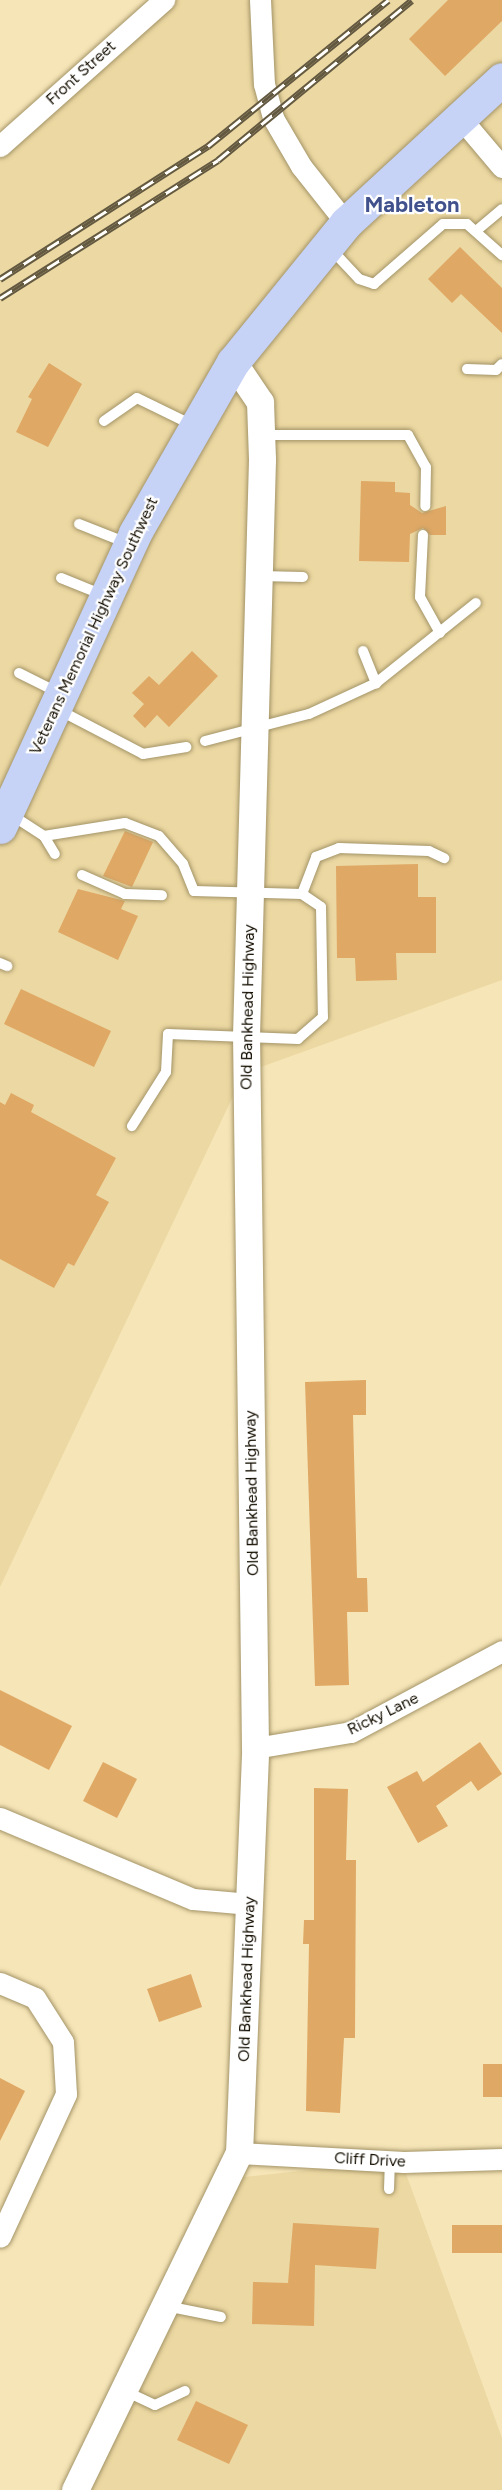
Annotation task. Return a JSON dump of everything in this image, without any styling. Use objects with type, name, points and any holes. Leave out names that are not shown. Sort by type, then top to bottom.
[{"type":"main road","name":"Veterans Memorial Highway Southwest","points":[[2,815],[58,701],[130,544],[233,362],[336,234],[458,115],[502,79]]},
{"type":"street","name":"Front Street","points":[[0,146],[164,0]]},
{"type":"street","points":[[260,0],[264,84],[273,118],[336,234]]},
{"type":"street","points":[[458,115],[502,167]]},
{"type":"street","name":"Old Bankhead Highway","points":[[75,2490],[239,2153],[255,1748],[246,1036],[250,731],[261,447],[260,402],[233,362]]},
{"type":"street","name":"Ricky Lane","points":[[255,1748],[351,1732],[502,1652]]},
{"type":"street","points":[[0,1818],[193,1899],[249,1904]]},
{"type":"street","points":[[0,1983],[35,1998],[63,2042],[66,2094],[0,2237]]},
{"type":"street","name":"Cliff Drive","points":[[239,2153],[390,2161],[502,2159]]},
{"type":"lane","points":[[476,231],[502,209]]},
{"type":"lane","points":[[336,234],[359,279],[375,284],[443,224],[467,224],[502,255]]},
{"type":"lane","points":[[467,369],[496,370],[502,364]]},
{"type":"lane","points":[[104,421],[137,398],[195,426]]},
{"type":"lane","points":[[261,447],[408,435],[426,467],[424,506]]},
{"type":"lane","points":[[79,524],[130,544]]},
{"type":"lane","points":[[423,535],[420,597],[440,633]]},
{"type":"lane","points":[[257,576],[303,577]]},
{"type":"lane","points":[[61,578],[106,596]]},
{"type":"lane","points":[[205,741],[309,714],[376,683],[476,603]]},
{"type":"lane","points":[[363,651],[376,683]]},
{"type":"lane","points":[[19,673],[58,701],[143,754],[186,747]]},
{"type":"lane","points":[[2,815],[44,836],[55,854]]},
{"type":"lane","points":[[44,836],[125,823],[159,836],[183,864],[194,891],[249,897],[302,894],[321,907],[323,1017],[298,1039],[168,1034],[166,1072],[132,1126]]},
{"type":"lane","points":[[302,894],[316,857],[339,848],[429,851],[444,858]]},
{"type":"lane","points":[[82,875],[125,894],[162,895]]},
{"type":"lane","points":[[389,2189],[390,2161]]},
{"type":"lane","points":[[165,2305],[221,2317]]},
{"type":"lane","points":[[124,2390],[155,2405],[185,2391]]},
{"type":"shaded area","points":[[152,0],[502,0],[502,980],[244,1073],[0,1587],[0,142]]},
{"type":"shaded area","points":[[401,2160],[502,2438],[502,2490],[68,2490],[217,2180]]},
{"type":"building","points":[[448,0],[502,0],[502,21],[445,76],[409,39]]},
{"type":"building","points":[[460,247],[502,288],[502,333],[461,294],[452,303],[428,279]]},
{"type":"building","points":[[49,363],[82,384],[48,447],[16,432],[32,399],[28,397]]},
{"type":"building","points":[[361,481],[395,482],[395,492],[410,493],[410,505],[422,513],[446,506],[446,535],[430,535],[423,528],[410,534],[409,562],[359,561]]},
{"type":"building","points":[[192,651],[218,676],[169,727],[157,715],[145,728],[133,716],[144,704],[132,693],[149,676],[159,685]]},
{"type":"building","points":[[125,831],[153,842],[132,887],[103,876]]},
{"type":"building","points":[[418,864],[418,897],[436,897],[436,953],[396,953],[397,980],[356,981],[355,958],[337,958],[336,866]]},
{"type":"building","points":[[78,889],[125,901],[121,909],[138,916],[118,960],[58,932]]},
{"type":"building","points":[[21,989],[111,1031],[94,1067],[4,1024]]},
{"type":"building","points":[[11,1093],[34,1105],[31,1112],[116,1158],[96,1195],[109,1202],[74,1266],[68,1263],[54,1288],[0,1259],[0,1102],[5,1105]]},
{"type":"building","points":[[366,1380],[366,1415],[353,1415],[357,1578],[367,1578],[368,1612],[347,1612],[349,1685],[315,1686],[305,1382]]},
{"type":"building","points":[[0,1690],[72,1726],[49,1770],[0,1745]]},
{"type":"building","points":[[480,1742],[502,1774],[478,1791],[471,1781],[436,1806],[448,1826],[418,1843],[387,1787],[417,1771],[423,1782]]},
{"type":"building","points":[[103,1762],[137,1779],[117,1818],[83,1801]]},
{"type":"building","points":[[314,1788],[348,1789],[346,1860],[356,1860],[355,2038],[344,2038],[340,2113],[306,2111],[309,1944],[303,1944],[304,1920],[314,1920]]},
{"type":"building","points":[[191,1974],[202,2007],[159,2022],[147,1989]]},
{"type":"building","points":[[483,2064],[502,2064],[502,2097],[483,2097]]},
{"type":"building","points":[[0,2078],[25,2091],[0,2141]]},
{"type":"building","points":[[293,2223],[379,2228],[376,2269],[315,2265],[314,2326],[252,2324],[253,2282],[288,2283]]},
{"type":"building","points":[[452,2225],[502,2225],[502,2253],[452,2253]]},
{"type":"building","points":[[196,2401],[248,2425],[229,2464],[177,2440]]},
{"type":"railway","points":[[0,279],[208,146],[388,0]]},
{"type":"railway","points":[[0,298],[218,160],[412,0]]},
{"type":"district","name":"Mableton","points":[[412,205]]}]
